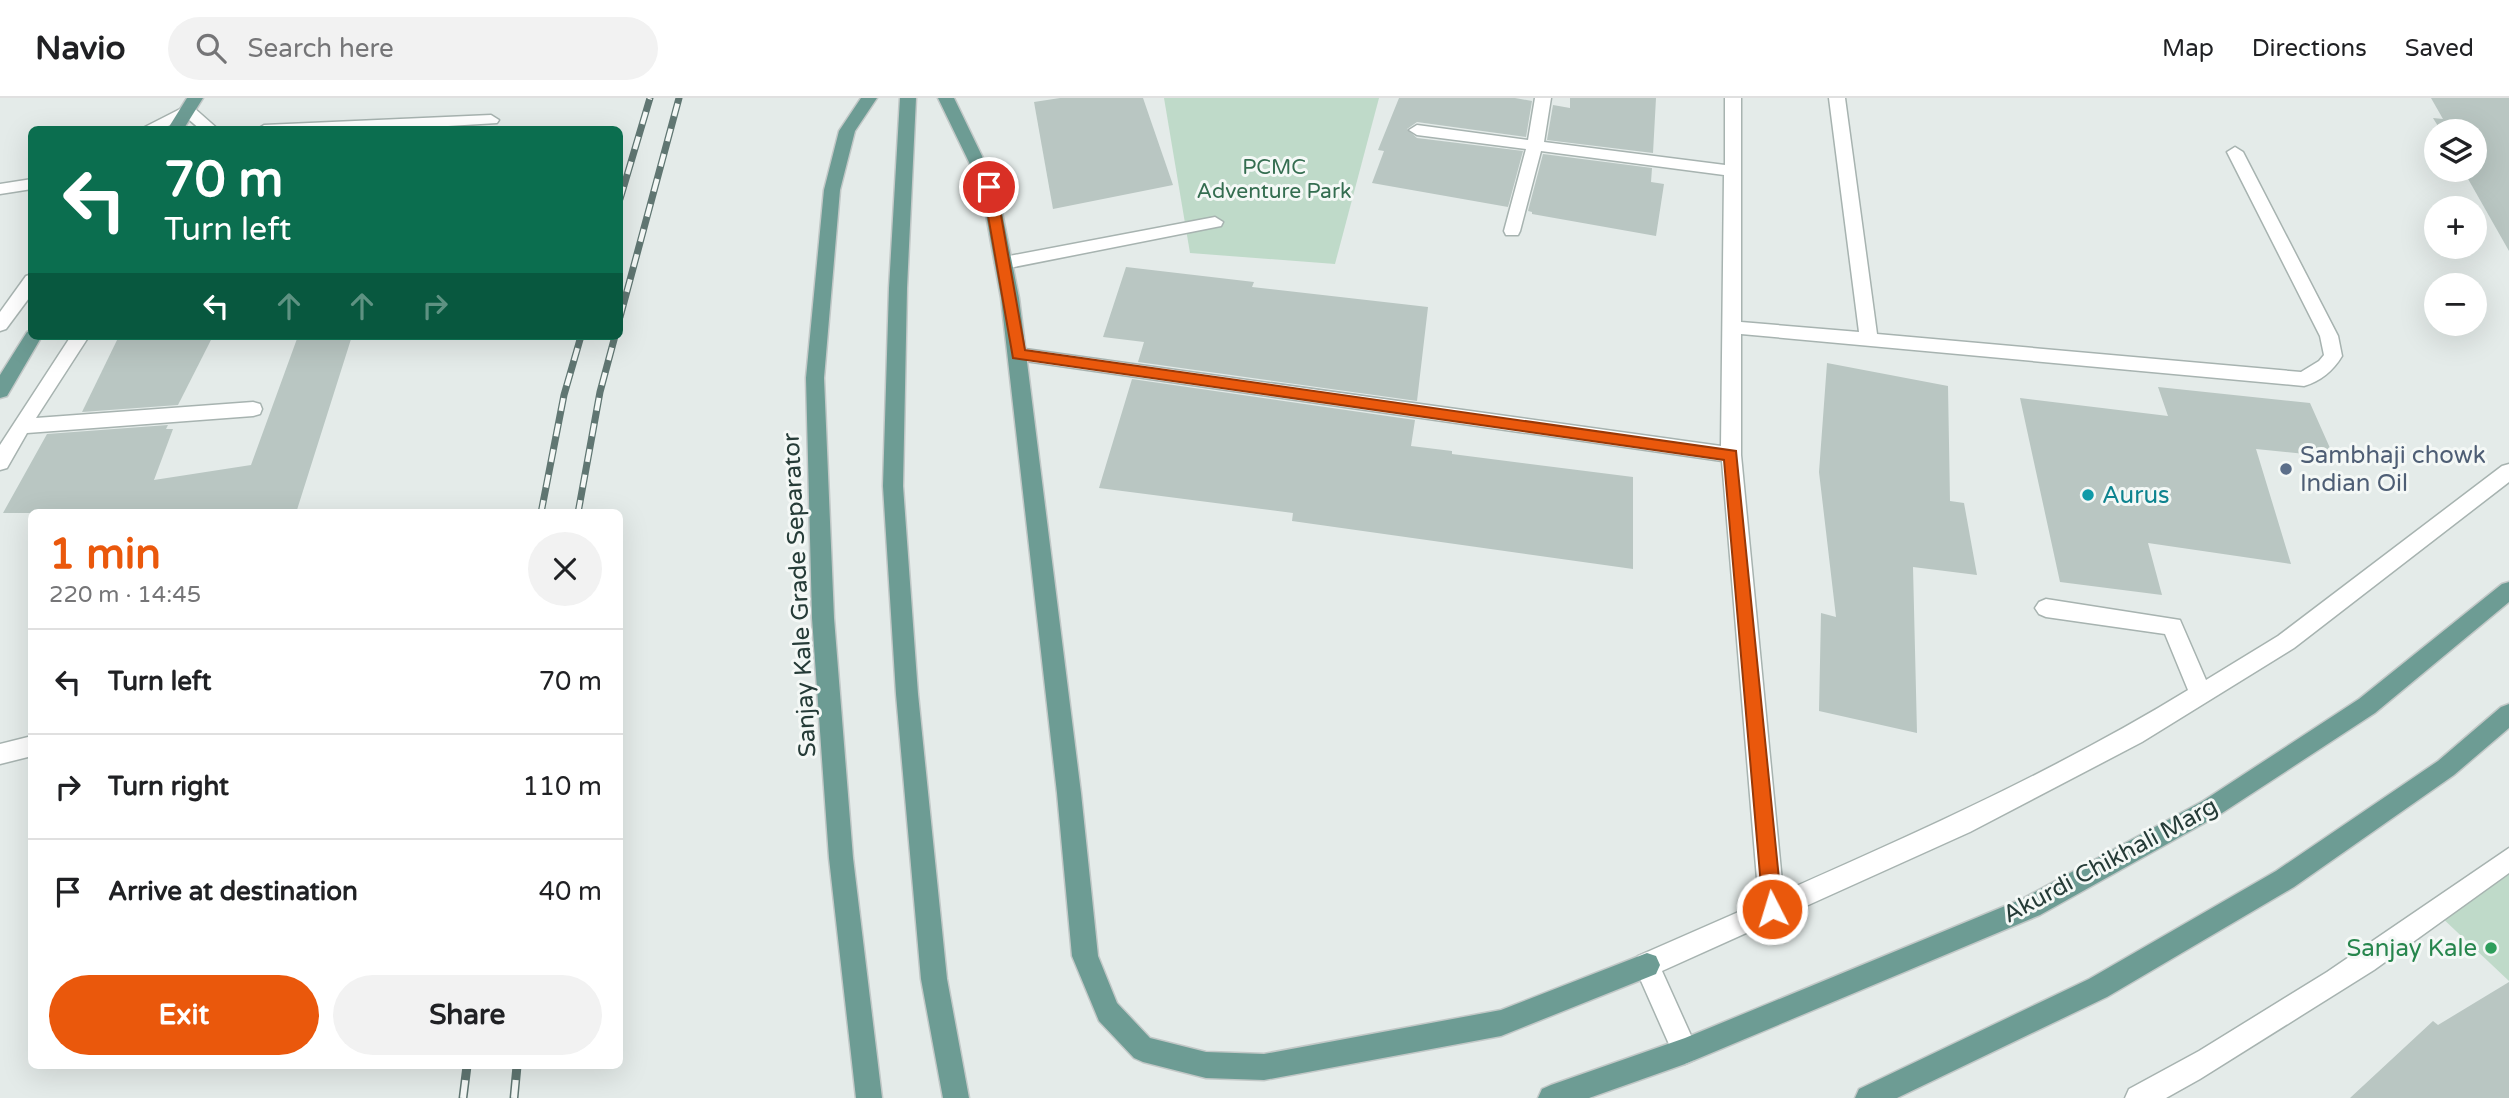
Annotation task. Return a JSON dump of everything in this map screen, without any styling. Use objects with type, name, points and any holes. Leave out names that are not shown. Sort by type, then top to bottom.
[{"type":"main road","name":"Sanjay Kale Grade Separator","points":[[869,98],[847,131],[832,190],[815,377],[822,618],[841,858],[869,1098]]},
{"type":"main road","points":[[908,98],[898,288],[893,486],[907,694],[934,979],[956,1098]]},
{"type":"main road","points":[[946,98],[989,187],[1004,263],[1018,354],[1069,793],[1085,956],[1108,1012],[1143,1049],[1206,1065],[1264,1067],[1501,1023],[1647,965]]},
{"type":"main road","points":[[177,126],[191,104]]},
{"type":"main road","points":[[0,391],[31,340]]},
{"type":"main road","name":"Akurdi Chikhali Marg","points":[[1551,1098],[1685,1051],[2031,907],[2211,808],[2367,706],[2509,590]]},
{"type":"main road","points":[[1868,1098],[2098,988],[2285,879],[2446,768],[2509,714]]},
{"type":"street","points":[[1512,231],[1535,145],[1543,98]]},
{"type":"street","points":[[1732,98],[1731,455],[1772,909]]},
{"type":"street","points":[[1837,98],[1869,339]]},
{"type":"street","points":[[154,126],[191,104],[208,126]]},
{"type":"street","points":[[355,126],[491,120]]},
{"type":"street","points":[[1417,130],[1732,170]]},
{"type":"street","points":[[1731,327],[2304,379],[2326,366],[2333,356],[2329,336],[2235,152]]},
{"type":"street","points":[[0,189],[28,185]]},
{"type":"street","points":[[1004,263],[1216,222]]},
{"type":"street","points":[[0,325],[28,286]]},
{"type":"street","points":[[0,463],[77,340]]},
{"type":"street","points":[[1018,354],[1731,455]]},
{"type":"street","points":[[22,426],[253,409]]},
{"type":"street","points":[[1685,1051],[1647,965],[1962,824],[2134,735],[2286,642],[2509,471]]},
{"type":"street","points":[[2046,608],[2172,626],[2201,694]]},
{"type":"street","points":[[0,754],[28,747]]},
{"type":"street","points":[[2138,1098],[2175,1080],[2370,960],[2438,914],[2509,859]]},
{"type":"green space","name":"PCMC Adventure Park","points":[[1164,98],[1379,98],[1335,264],[1190,253]]},
{"type":"green space","name":"Sanjay Kale","points":[[2509,864],[2509,981],[2438,914]]},
{"type":"building","points":[[1060,98],[1143,98],[1173,185],[1053,209],[1034,102]]},
{"type":"building","points":[[1399,98],[1515,98],[1532,101],[1526,137],[1417,122],[1407,129],[1417,138],[1523,151],[1508,207],[1372,183],[1384,151],[1378,150]]},
{"type":"building","points":[[1570,98],[1656,98],[1653,153],[1547,140],[1553,105],[1570,108]]},
{"type":"building","points":[[2431,98],[2509,98],[2509,251],[2487,212],[2487,196],[2478,196],[2470,182],[2487,182],[2487,119],[2443,119]]},
{"type":"building","points":[[1543,154],[1652,168],[1651,182],[1664,184],[1656,236],[1532,214],[1528,211]]},
{"type":"building","points":[[1126,267],[1254,282],[1252,287],[1428,307],[1417,401],[1138,362],[1144,342],[1103,337]]},
{"type":"building","points":[[117,340],[211,340],[178,405],[82,412]]},
{"type":"building","points":[[297,340],[351,340],[297,509],[28,509],[28,513],[3,513],[47,434],[168,425],[166,429],[173,429],[154,480],[251,465]]},
{"type":"building","points":[[1827,363],[1948,386],[1950,501],[1964,503],[1977,575],[1913,567],[1917,733],[1819,711],[1821,613],[1836,617],[1819,472]]},
{"type":"building","points":[[1132,379],[1415,420],[1411,446],[1452,451],[1452,454],[1633,477],[1633,569],[1292,521],[1293,513],[1099,488]]},
{"type":"building","points":[[2158,387],[2310,403],[2334,457],[2256,449],[2291,564],[2148,543],[2162,595],[2060,582],[2020,398],[2168,416]]},
{"type":"building","points":[[2509,982],[2509,1098],[2350,1098],[2433,1021],[2438,1025]]},
{"type":"railway","points":[[623,189],[650,98]]},
{"type":"railway","points":[[623,306],[679,98]]},
{"type":"railway","points":[[542,509],[564,395],[580,340]]},
{"type":"railway","points":[[579,509],[600,392],[614,340]]},
{"type":"railway","points":[[463,1098],[467,1069]]},
{"type":"railway","points":[[514,1098],[517,1069]]},
{"type":"place","name":"Sambhaji chowk Indian Oil","points":[[2286,469]]},
{"type":"place","name":"Aurus","points":[[2088,495]]},
{"type":"place","name":"Sanjay Kale","points":[[2491,948]]},
{"type":"route","points":[[989,187],[1018,354],[1731,455],[1772,909]]}]
